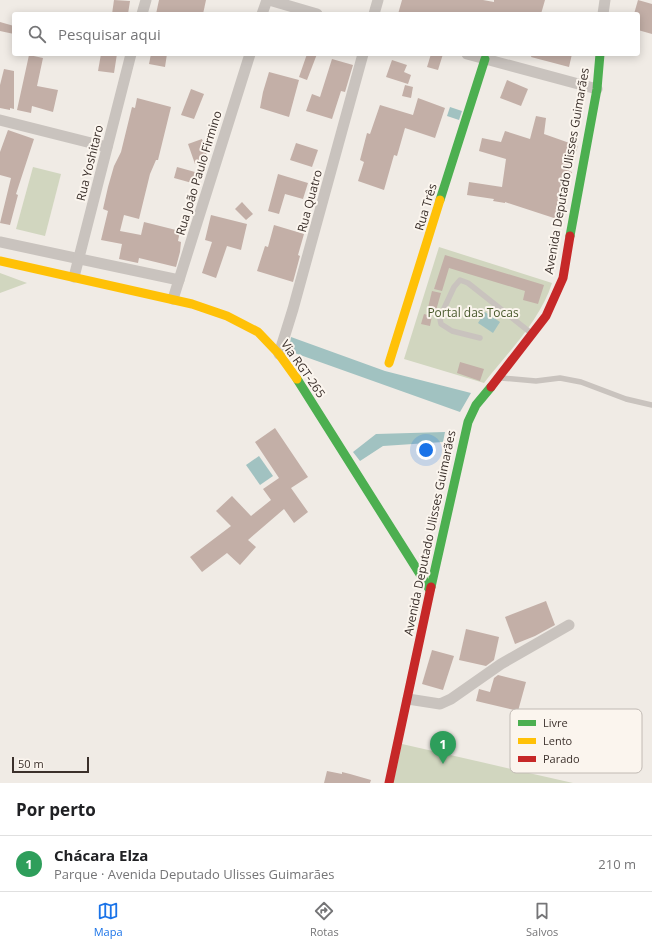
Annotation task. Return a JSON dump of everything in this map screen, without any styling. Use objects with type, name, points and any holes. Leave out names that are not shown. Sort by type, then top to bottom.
[{"type":"street","points":[[143,12],[146,0]]},
{"type":"street","points":[[263,12],[268,0],[310,12]]},
{"type":"street","points":[[375,12],[378,0]]},
{"type":"street","points":[[603,12],[604,0]]},
{"type":"street","name":"Rua Yoshitaro","points":[[74,278],[131,56]]},
{"type":"street","name":"Rua João Paulo Firmino","points":[[173,299],[249,56]]},
{"type":"street","name":"Rua Quatro","points":[[279,354],[293,309],[362,56]]},
{"type":"street","points":[[474,56],[597,89]]},
{"type":"street","name":"Avenida Deputado Ulisses Guimarães","points":[[389,783],[465,432],[476,405],[546,316],[562,278],[597,89],[600,56]]},
{"type":"street","name":"Rua Três","points":[[389,363],[485,59]]},
{"type":"street","points":[[0,120],[107,148]]},
{"type":"street","points":[[0,242],[179,280]]},
{"type":"street","name":"Via RGT-265","points":[[0,261],[173,299],[227,316],[263,336],[279,354],[308,395],[430,590]]},
{"type":"street","points":[[408,699],[440,704],[500,664],[569,626]]},
{"type":"lane","points":[[480,338],[452,331],[441,324],[441,315],[454,287],[460,280],[468,283],[533,334]]},
{"type":"lane","points":[[497,377],[536,381],[560,378],[581,382],[626,399],[652,405]]},
{"type":"green space","points":[[33,167],[61,174],[45,236],[16,229]]},
{"type":"green space","name":"Portal das Tocas","points":[[439,247],[552,283],[547,297],[532,323],[484,383],[404,359]]},
{"type":"green space","points":[[0,273],[27,283],[0,293]]},
{"type":"green space","points":[[402,744],[510,769],[510,773],[529,773],[573,783],[393,783]]},
{"type":"water","points":[[450,107],[462,111],[459,120],[447,116]]},
{"type":"water","points":[[485,312],[500,322],[493,333],[478,323]]},
{"type":"water","points":[[291,337],[385,371],[471,393],[460,412],[289,351]]},
{"type":"water","points":[[445,432],[443,442],[383,446],[360,461],[353,452],[376,434]]},
{"type":"water","points":[[259,456],[273,476],[260,485],[246,465]]},
{"type":"building","points":[[114,0],[130,1],[128,12],[112,12]]},
{"type":"building","points":[[159,0],[206,0],[203,12],[156,12]]},
{"type":"building","points":[[402,0],[483,0],[494,2],[494,0],[545,0],[542,12],[399,12]]},
{"type":"building","points":[[638,0],[652,4],[652,34],[640,31],[640,12],[635,12]]},
{"type":"building","points":[[0,22],[12,25],[12,34],[0,31]]},
{"type":"building","points":[[29,56],[43,58],[37,86],[58,90],[53,112],[32,106],[31,113],[17,110]]},
{"type":"building","points":[[101,56],[117,56],[114,73],[98,71]]},
{"type":"building","points":[[151,56],[167,56],[165,67],[149,64]]},
{"type":"building","points":[[306,56],[316,56],[307,80],[299,77]]},
{"type":"building","points":[[430,56],[442,56],[438,70],[427,67]]},
{"type":"building","points":[[531,56],[572,56],[569,67]]},
{"type":"building","points":[[332,59],[353,65],[345,92],[341,91],[332,119],[306,111],[312,94],[320,97]]},
{"type":"building","points":[[392,60],[407,65],[404,72],[411,75],[408,84],[386,77]]},
{"type":"building","points":[[4,69],[14,71],[14,109],[10,108],[10,110],[0,108],[0,85]]},
{"type":"building","points":[[269,72],[299,80],[289,117],[260,108]]},
{"type":"building","points":[[507,80],[528,89],[521,106],[500,98]]},
{"type":"building","points":[[405,85],[413,87],[411,98],[402,96]]},
{"type":"building","points":[[191,89],[204,94],[194,119],[181,115]]},
{"type":"building","points":[[137,98],[171,107],[158,160],[156,160],[150,174],[139,219],[124,215],[120,231],[141,235],[144,222],[180,231],[178,241],[181,242],[180,252],[176,267],[139,258],[138,263],[119,259],[122,244],[101,240],[108,211],[103,209],[108,187],[114,166],[121,152],[132,107],[135,108]]},
{"type":"building","points":[[418,98],[445,108],[435,138],[405,128],[397,156],[394,155],[384,190],[358,181],[364,162],[360,160],[367,133],[370,134],[380,105],[413,115]]},
{"type":"building","points":[[536,116],[546,118],[544,134],[578,146],[569,171],[572,172],[564,198],[567,200],[560,220],[505,202],[493,201],[494,199],[467,195],[469,182],[502,187],[506,159],[479,151],[482,138],[501,142],[505,131],[530,139]]},
{"type":"building","points":[[8,130],[34,139],[16,194],[18,195],[10,225],[0,223],[11,178],[0,175],[0,152]]},
{"type":"building","points":[[202,139],[208,159],[195,164],[188,144]]},
{"type":"building","points":[[296,143],[318,150],[312,167],[290,160]]},
{"type":"building","points":[[177,167],[195,172],[192,183],[174,178]]},
{"type":"building","points":[[278,174],[308,183],[303,199],[285,194],[279,214],[268,211]]},
{"type":"building","points":[[242,202],[253,214],[246,220],[235,209]]},
{"type":"building","points":[[211,215],[247,224],[241,250],[227,246],[216,278],[202,273],[212,242],[205,240]]},
{"type":"building","points":[[274,225],[304,234],[293,282],[257,271],[265,246],[268,247]]},
{"type":"building","points":[[445,255],[544,285],[538,304],[523,300],[525,291],[449,268],[442,291],[434,289]]},
{"type":"building","points":[[432,291],[441,293],[435,314],[427,312]]},
{"type":"building","points":[[424,314],[432,316],[430,326],[421,324]]},
{"type":"building","points":[[460,362],[484,369],[480,381],[457,373]]},
{"type":"building","points":[[275,428],[308,477],[291,488],[308,512],[294,523],[284,509],[248,540],[256,547],[240,565],[227,553],[202,572],[190,557],[231,526],[216,511],[232,496],[251,516],[271,500],[263,489],[279,478],[255,442]]},
{"type":"building","points":[[546,601],[555,625],[535,636],[515,644],[505,617]]},
{"type":"building","points":[[466,629],[499,637],[494,660],[486,666],[459,660]]},
{"type":"building","points":[[432,650],[454,656],[443,690],[422,684]]},
{"type":"building","points":[[498,675],[526,682],[519,709],[510,709],[476,701],[479,689],[490,692],[494,678]]},
{"type":"building","points":[[327,771],[342,774],[342,772],[371,780],[370,783],[324,783]]},
{"type":"traffic: fast","points":[[570,236],[597,89],[600,56]]},
{"type":"traffic: fast","points":[[440,200],[485,59]]},
{"type":"traffic: fast","points":[[297,379],[430,590]]},
{"type":"traffic: fast","points":[[431,587],[468,422],[476,405],[491,387]]},
{"type":"traffic: slow","points":[[389,363],[440,200]]},
{"type":"traffic: slow","points":[[0,261],[192,304],[227,316],[258,332],[279,354],[297,379]]},
{"type":"traffic: jam","points":[[491,387],[546,316],[563,278],[570,236]]},
{"type":"traffic: jam","points":[[389,783],[431,587]]},
{"type":"place","name":"Chácara Elza","points":[[443,764]]}]
